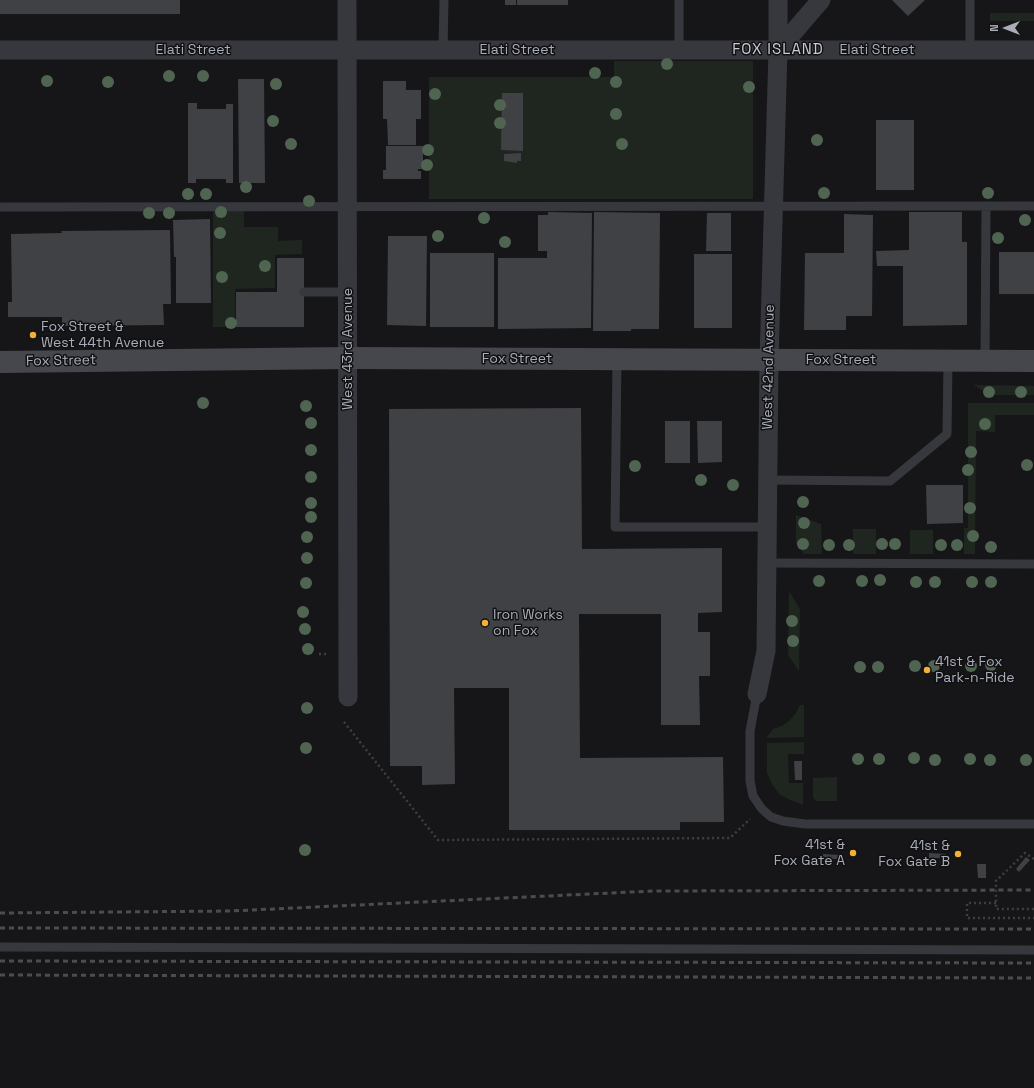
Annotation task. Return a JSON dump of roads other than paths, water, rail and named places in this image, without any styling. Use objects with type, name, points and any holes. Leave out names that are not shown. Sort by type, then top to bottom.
[{"type":"street","name":"West 43rd Avenue","points":[[347,0],[348,697]]},
{"type":"street","name":"West 42nd Avenue","points":[[757,694],[766,651],[769,360],[778,50],[778,0]]},
{"type":"street","points":[[778,50],[821,0]]},
{"type":"street","name":"Elati Street","points":[[0,50],[1034,50]]},
{"type":"street","name":"Fox Street","points":[[0,362],[348,358],[1034,361]]},
{"type":"lane","points":[[443,50],[444,0]]},
{"type":"lane","points":[[679,0],[679,50]]},
{"type":"lane","points":[[970,0],[970,50]]},
{"type":"lane","points":[[985,361],[986,206]]},
{"type":"lane","points":[[0,207],[1034,206]]},
{"type":"lane","points":[[304,292],[348,292]]},
{"type":"lane","points":[[617,359],[615,527],[767,526]]},
{"type":"lane","points":[[767,480],[890,481],[947,434],[948,361]]},
{"type":"lane","points":[[767,563],[1034,564]]},
{"type":"lane","name":"West 42nd Avenue","points":[[757,694],[750,732],[750,781],[753,796],[762,809],[771,816],[783,822],[805,824],[1034,824]]},
{"type":"lane","points":[[0,947],[1034,950]]},
{"type":"railway","points":[[0,913],[231,911],[653,891],[1034,890]]},
{"type":"railway","points":[[0,928],[1034,929]]},
{"type":"railway","points":[[0,961],[1034,963]]},
{"type":"railway","points":[[0,975],[1034,978]]},
{"type":"place","name":"Fox Street & West 44th Avenue","points":[[33,335]]},
{"type":"place","name":"Iron Works on Fox","points":[[485,623]]},
{"type":"place","name":"41st & Fox Park-n-Ride","points":[[927,670]]},
{"type":"place","name":"41st & Fox Gate A","points":[[853,853]]},
{"type":"place","name":"41st & Fox Gate B","points":[[958,854]]},
{"type":"district","name":"FOX ISLAND","points":[[778,50]]}]
